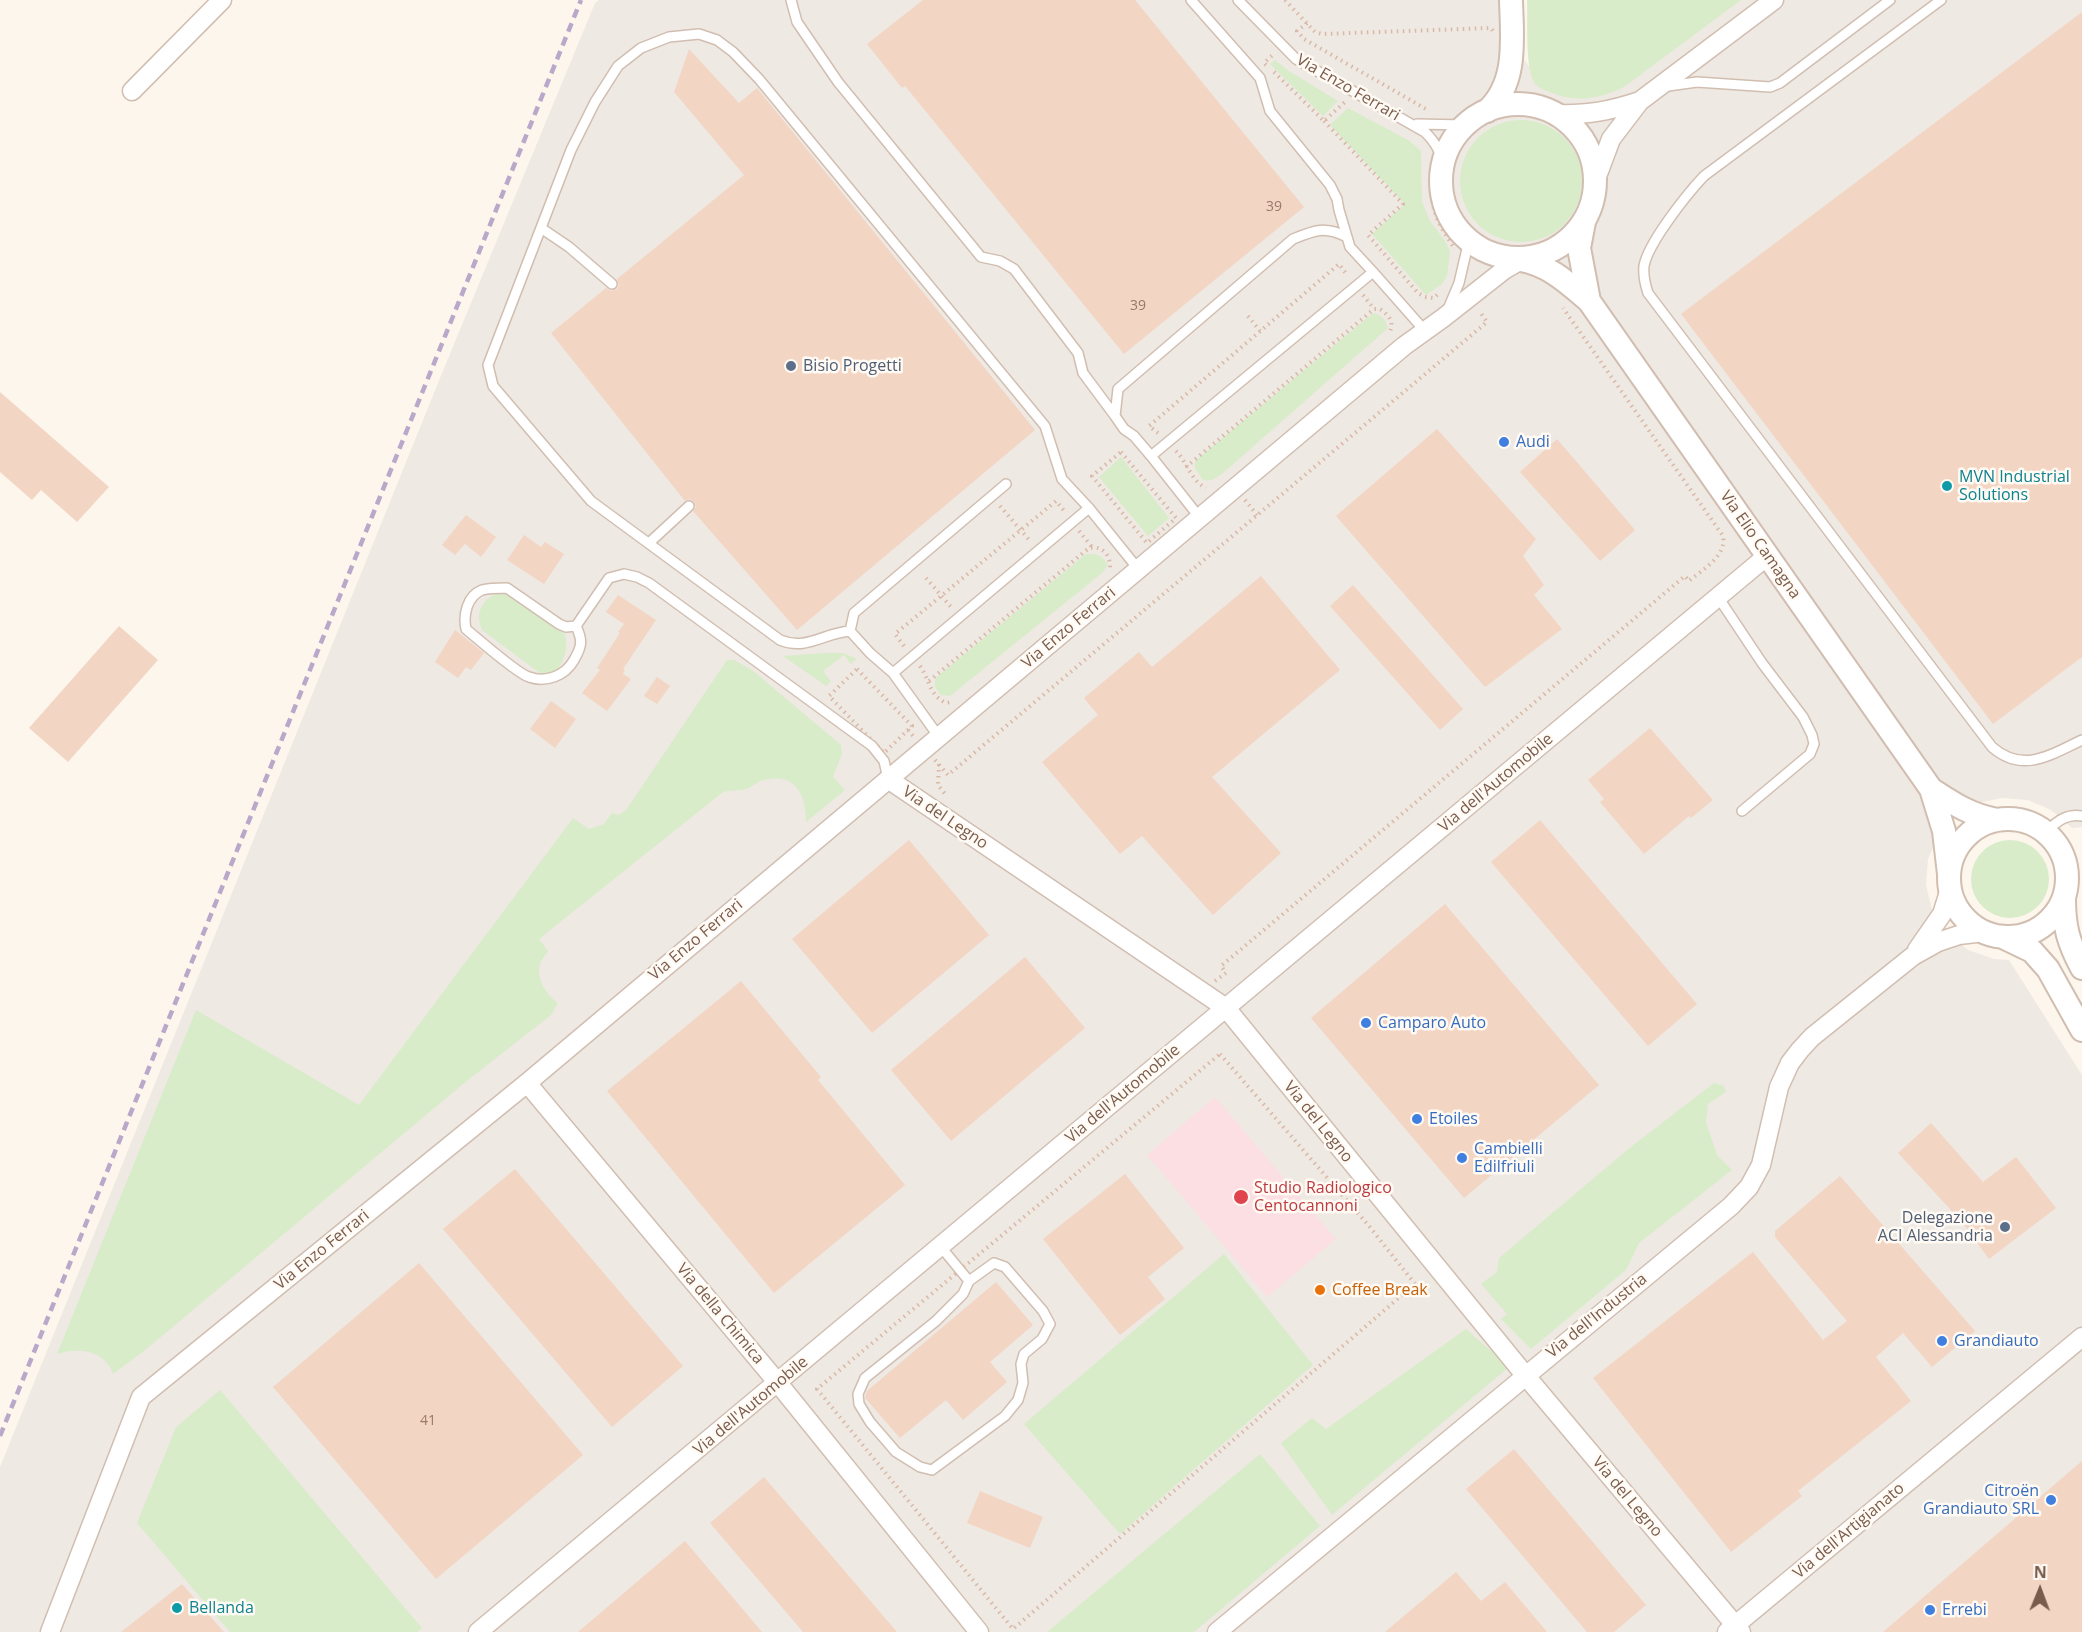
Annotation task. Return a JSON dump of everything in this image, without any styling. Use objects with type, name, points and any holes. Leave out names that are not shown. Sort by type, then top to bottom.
[{"type":"street","points":[[132,92],[222,0]]},
{"type":"street","points":[[1487,111],[1502,95],[1512,57],[1511,0]]},
{"type":"street","points":[[1646,96],[1610,111],[1584,115],[1522,105],[1504,105],[1487,111],[1465,125],[1436,167],[1446,207],[1455,225],[1462,249],[1485,250],[1521,260],[1554,249],[1567,240],[1584,222],[1590,209],[1596,179],[1611,139],[1646,96],[1774,0]]},
{"type":"street","points":[[1512,57],[1524,91],[1548,111],[1571,125],[1585,143],[1596,179]]},
{"type":"street","name":"Via Elio Camagna","points":[[1584,222],[1579,248],[1589,301]]},
{"type":"street","name":"Via Elio Camagna","points":[[1521,260],[1537,263],[1556,273],[1589,301],[1931,789],[1944,831],[1949,881]]},
{"type":"street","name":"Via Enzo Ferrari","points":[[50,1632],[141,1397],[526,1083],[1404,346],[1483,285],[1521,260]]},
{"type":"street","name":"Via dell'Automobile","points":[[478,1632],[1767,556]]},
{"type":"street","name":"Via del Legno","points":[[888,779],[1226,1008],[1734,1630]]},
{"type":"street","name":"Via Elio Camagna","points":[[1931,789],[1960,808],[1978,816],[1997,820]]},
{"type":"street","points":[[1995,935],[2024,936],[2042,928],[2055,915],[2064,898],[2068,883],[2065,862],[2056,842],[2045,832],[2022,821],[1997,820],[1982,825],[1959,845],[1952,859],[1949,881],[1956,907],[1968,922],[1995,935],[2032,951],[2048,969],[2082,1030]]},
{"type":"street","name":"Via dell'Industria","points":[[1913,956],[1942,914],[1949,881]]},
{"type":"street","points":[[2064,898],[2064,925],[2082,968]]},
{"type":"street","name":"Via dell'Industria","points":[[1217,1632],[1731,1206],[1749,1187],[1761,1165],[1776,1095],[1790,1062],[1812,1037],[1913,956],[1938,942],[1959,935],[1995,935]]},
{"type":"street","name":"Via della Chimica","points":[[526,1083],[778,1383],[979,1632]]},
{"type":"street","name":"Via dell'Artigianato","points":[[1734,1630],[2082,1337]]},
{"type":"lane","points":[[790,0],[797,21],[838,82],[981,257],[1000,261],[1014,269],[1078,353],[1083,373],[1124,429],[1134,436],[1200,518]]},
{"type":"lane","points":[[1191,0],[1260,78],[1270,111],[1330,185],[1337,200],[1350,247],[1425,331]]},
{"type":"lane","name":"Via Enzo Ferrari","points":[[1238,0],[1296,59],[1425,132],[1434,141],[1441,157],[1436,167]]},
{"type":"lane","points":[[1646,96],[1670,85],[1685,82],[1770,87],[1780,83],[1890,0]]},
{"type":"lane","points":[[1941,0],[1704,176],[1690,190],[1648,252],[1644,266],[1644,282],[1648,294],[1992,747],[2012,759],[2025,761],[2040,759],[2082,740]]},
{"type":"lane","points":[[850,631],[836,632],[802,645],[780,640],[591,501],[493,386],[488,365],[578,135],[595,102],[618,66],[641,48],[669,37],[699,34],[717,40],[734,52],[759,79],[1045,426],[1062,479],[1089,508],[1138,570]]},
{"type":"lane","name":"Via Enzo Ferrari","points":[[1410,123],[1438,126],[1465,125]]},
{"type":"lane","points":[[541,228],[569,247],[612,284]]},
{"type":"lane","points":[[1115,416],[1118,388],[1293,238],[1314,230],[1334,230],[1347,237]]},
{"type":"lane","name":"Via Enzo Ferrari","points":[[1443,318],[1459,283],[1462,249]]},
{"type":"lane","points":[[1151,456],[1373,272]]},
{"type":"lane","points":[[850,631],[854,613],[1006,484]]},
{"type":"lane","points":[[649,543],[689,506]]},
{"type":"lane","points":[[893,673],[1089,508]]},
{"type":"lane","points":[[576,626],[582,638],[579,651],[571,667],[546,680],[528,677],[466,629],[464,621],[465,611],[472,598],[481,591],[507,588],[559,624],[566,627],[576,626],[609,578],[624,574],[637,577],[649,583],[872,746],[884,761],[888,779]]},
{"type":"lane","points":[[1718,597],[1762,663],[1803,717],[1814,744],[1810,754],[1742,811]]},
{"type":"lane","points":[[850,631],[893,673],[939,737]]},
{"type":"lane","points":[[2045,832],[2068,815],[2082,816]]},
{"type":"lane","points":[[942,1247],[969,1281]]},
{"type":"lane","points":[[994,1263],[1005,1267],[1043,1311],[1050,1324],[1042,1339],[1024,1354],[1021,1364],[1023,1383],[1018,1400],[1005,1416],[932,1470],[920,1467],[896,1452],[870,1422],[859,1404],[858,1394],[865,1378],[936,1321],[963,1294],[969,1281],[994,1263]]},
{"type":"path","points":[[1285,0],[1315,32],[1322,34],[1491,28],[1496,38]]},
{"type":"path","points":[[1307,23],[1297,31],[1304,39],[1428,111]]},
{"type":"path","points":[[1281,57],[1277,51],[1264,63],[1324,121],[1403,204],[1368,235],[1418,293],[1434,298],[1444,289]]},
{"type":"path","points":[[1324,121],[1345,98],[1356,104]]},
{"type":"path","points":[[1436,167],[1430,192],[1436,212],[1441,227],[1454,249],[1462,249]]},
{"type":"path","points":[[1159,433],[1149,426],[1339,264],[1346,273]]},
{"type":"path","points":[[1368,301],[1374,309]]},
{"type":"path","points":[[1210,982],[1216,981],[1226,973],[1221,966],[1230,958],[1685,576],[1689,581],[1718,555],[1723,546],[1723,536],[1561,305]]},
{"type":"path","points":[[946,795],[938,785],[939,764],[948,775],[1487,322],[1479,313],[1485,308]]},
{"type":"path","points":[[1186,467],[1374,309],[1380,309],[1390,319],[1392,328],[1388,334]]},
{"type":"path","points":[[1248,316],[1260,331]]},
{"type":"path","points":[[1121,452],[1176,518],[1148,543],[1092,476],[1121,452]]},
{"type":"path","points":[[1184,460],[1186,467],[1203,487],[1209,489],[1215,486]]},
{"type":"path","points":[[992,496],[1030,542]]},
{"type":"path","points":[[906,649],[895,634],[1056,501],[1063,510]]},
{"type":"path","points":[[1081,533],[1092,547]]},
{"type":"path","points":[[928,681],[1092,547],[1105,551],[1109,558],[1110,571]]},
{"type":"path","points":[[926,578],[951,607]]},
{"type":"path","points":[[919,665],[933,694],[946,703],[952,702]]},
{"type":"path","points":[[857,669],[912,726],[884,753],[829,696],[857,669]]},
{"type":"path","points":[[1220,1054],[1415,1284],[1013,1629],[817,1389],[961,1269],[1220,1054]]},
{"type":"shaded area","points":[[599,0],[1502,0],[1503,33],[1533,71],[1724,0],[2082,0],[2082,827],[2072,828],[2051,810],[2028,800],[2002,798],[1977,803],[1955,816],[1938,836],[1928,859],[1926,885],[1932,910],[1946,932],[1968,950],[1994,959],[2009,960],[2082,1075],[2082,1632],[0,1632],[0,1467],[440,378],[595,3]]},
{"type":"shaded area","name":"Studio Radiologico Centocannoni","points":[[1215,1097],[1336,1239],[1267,1297],[1147,1155]]},
{"type":"green space","points":[[1527,0],[1741,0],[1624,87],[1605,95],[1576,98],[1557,95],[1538,87],[1534,82],[1530,72],[1528,52]]},
{"type":"green space","points":[[1275,60],[1338,101],[1323,116],[1270,64]]},
{"type":"green space","points":[[1348,108],[1408,140],[1421,151],[1422,202],[1430,221],[1450,251],[1447,276],[1442,284],[1426,295],[1372,234],[1405,204],[1330,125]]},
{"type":"green space","points":[[1521,120],[1544,125],[1564,138],[1577,158],[1582,181],[1577,204],[1564,224],[1544,237],[1521,242],[1498,237],[1478,224],[1465,204],[1460,181],[1465,158],[1478,138],[1498,125]]},
{"type":"green space","points":[[1373,313],[1383,318],[1388,328],[1223,473],[1211,480],[1203,480],[1195,468],[1195,461]]},
{"type":"green space","points":[[1121,457],[1169,518],[1148,536],[1099,477]]},
{"type":"green space","points":[[1086,554],[1097,555],[1104,559],[1108,565],[1102,573],[950,696],[941,695],[935,687],[935,679],[939,675]]},
{"type":"green space","points":[[497,593],[505,594],[565,634],[565,655],[554,673],[543,674],[537,671],[482,630],[479,618],[481,608]]},
{"type":"green space","points":[[843,653],[857,659],[851,664],[844,655],[823,671],[831,681],[826,686],[783,656]]},
{"type":"green space","points":[[727,660],[734,660],[752,670],[841,745],[842,754],[833,777],[845,790],[806,822],[806,812],[801,795],[797,788],[784,779],[764,780],[747,789],[723,792],[539,939],[548,951],[541,961],[539,976],[546,991],[558,1003],[551,1015],[463,1084],[144,1351],[113,1374],[104,1360],[90,1352],[73,1351],[57,1354],[196,1010],[359,1105],[573,818],[589,829],[604,824],[612,813],[618,815],[626,810]]},
{"type":"green space","points":[[2010,840],[2025,843],[2042,857],[2049,879],[2046,894],[2032,911],[2010,918],[1995,915],[1978,901],[1971,879],[1974,864],[1988,847]]},
{"type":"green space","points":[[1714,1083],[1724,1086],[1726,1092],[1708,1104],[1706,1122],[1717,1155],[1732,1170],[1639,1243],[1626,1270],[1531,1349],[1501,1319],[1507,1314],[1481,1284],[1497,1272],[1499,1258],[1632,1146]]},
{"type":"green space","points":[[1224,1254],[1313,1365],[1120,1534],[1024,1424]]},
{"type":"green space","points":[[1466,1329],[1509,1367],[1332,1515],[1281,1443],[1312,1418],[1326,1429]]},
{"type":"green space","points":[[220,1390],[422,1628],[417,1632],[230,1632],[137,1523],[176,1427]]},
{"type":"green space","points":[[1260,1454],[1320,1526],[1194,1632],[1047,1632]]},
{"type":"building","points":[[923,0],[1135,0],[1304,207],[1124,354],[905,86],[902,88],[867,44]]},
{"type":"building","name":"MVN Industrial Solutions","points":[[2082,12],[2082,657],[1993,724],[1681,314]]},
{"type":"building","points":[[689,49],[739,103],[757,88],[1035,430],[797,630],[693,511],[696,507],[694,502],[690,499],[685,501],[551,333],[606,288],[611,291],[617,289],[619,285],[617,279],[744,175],[674,92]]},
{"type":"building","points":[[0,392],[109,487],[77,522],[41,490],[32,500],[0,472]]},
{"type":"building","points":[[1437,429],[1536,539],[1523,556],[1544,585],[1534,595],[1562,629],[1485,687],[1336,516]]},
{"type":"building","points":[[1557,439],[1635,530],[1600,561],[1520,472]]},
{"type":"building","points":[[466,515],[496,537],[481,557],[465,544],[455,555],[442,545]]},
{"type":"building","points":[[524,535],[541,547],[545,542],[564,554],[544,584],[507,560]]},
{"type":"building","points":[[1261,576],[1340,670],[1212,777],[1281,853],[1213,915],[1142,836],[1120,854],[1042,762],[1098,715],[1084,698],[1139,652],[1152,667]]},
{"type":"building","points":[[1353,585],[1463,709],[1440,730],[1330,606]]},
{"type":"building","points":[[618,595],[656,620],[623,669],[625,670],[623,674],[631,679],[607,711],[582,693],[600,670],[597,668],[624,624],[606,612]]},
{"type":"building","points":[[119,626],[158,660],[68,762],[29,728]]},
{"type":"building","points":[[455,630],[484,653],[471,670],[466,667],[458,678],[435,662]]},
{"type":"building","points":[[657,677],[670,686],[657,704],[644,696]]},
{"type":"building","points":[[551,701],[576,719],[555,748],[530,729]]},
{"type":"building","points":[[1650,728],[1713,800],[1691,818],[1689,816],[1644,854],[1600,802],[1604,799],[1588,780]]},
{"type":"building","points":[[1540,820],[1697,1004],[1648,1046],[1491,862]]},
{"type":"building","points":[[909,840],[989,935],[872,1033],[792,939]]},
{"type":"building","points":[[1445,904],[1599,1085],[1464,1198],[1311,1018]]},
{"type":"building","points":[[1025,957],[1085,1028],[951,1141],[891,1070]]},
{"type":"building","points":[[741,981],[821,1077],[818,1080],[905,1185],[774,1293],[607,1091]]},
{"type":"building","points":[[1931,1123],[1983,1182],[2016,1157],[2056,1208],[1989,1259],[1962,1222],[1898,1153]]},
{"type":"building","points":[[515,1169],[683,1366],[612,1427],[443,1229]]},
{"type":"building","points":[[1125,1174],[1184,1248],[1148,1277],[1165,1299],[1120,1335],[1043,1239]]},
{"type":"building","points":[[1840,1176],[1975,1331],[1932,1367],[1903,1333],[1876,1357],[1911,1401],[1798,1491],[1802,1496],[1731,1552],[1593,1378],[1753,1252],[1823,1340],[1847,1321],[1775,1237],[1775,1231]]},
{"type":"building","points":[[419,1263],[583,1455],[436,1579],[273,1387]]},
{"type":"building","points":[[996,1282],[1033,1325],[990,1362],[1007,1382],[963,1420],[946,1400],[900,1438],[865,1398],[867,1391]]},
{"type":"building","points":[[1514,1449],[1646,1605],[1614,1632],[1587,1632],[1466,1489]]},
{"type":"building","points":[[2082,1461],[2082,1632],[1883,1632]]},
{"type":"building","points":[[764,1477],[897,1632],[803,1632],[710,1523]]},
{"type":"building","points":[[980,1491],[1043,1517],[1030,1548],[967,1523]]},
{"type":"building","points":[[685,1541],[762,1632],[578,1632]]},
{"type":"building","points":[[1456,1572],[1481,1601],[1505,1582],[1547,1632],[1385,1632]]},
{"type":"building","name":"Bellanda","points":[[182,1584],[224,1632],[121,1632]]},
{"type":"railway","points":[[0,1436],[581,0]]},
{"type":"place","name":"Bisio Progetti","points":[[791,366]]},
{"type":"place","name":"Audi","points":[[1504,442]]},
{"type":"place","name":"MVN Industrial Solutions","points":[[1947,486]]},
{"type":"place","name":"Camparo Auto","points":[[1366,1023]]},
{"type":"place","name":"Etoiles","points":[[1417,1119]]},
{"type":"place","name":"Cambielli Edilfriuli","points":[[1462,1158]]},
{"type":"place","name":"Studio Radiologico Centocannoni","points":[[1241,1197]]},
{"type":"place","name":"Delegazione ACI Alessandria","points":[[2005,1227]]},
{"type":"place","name":"Coffee Break","points":[[1320,1290]]},
{"type":"place","name":"Grandiauto","points":[[1942,1341]]},
{"type":"place","name":"Citroën Grandiauto SRL","points":[[2051,1500]]},
{"type":"place","name":"Bellanda","points":[[177,1608]]},
{"type":"place","name":"Errebi","points":[[1930,1610]]}]
